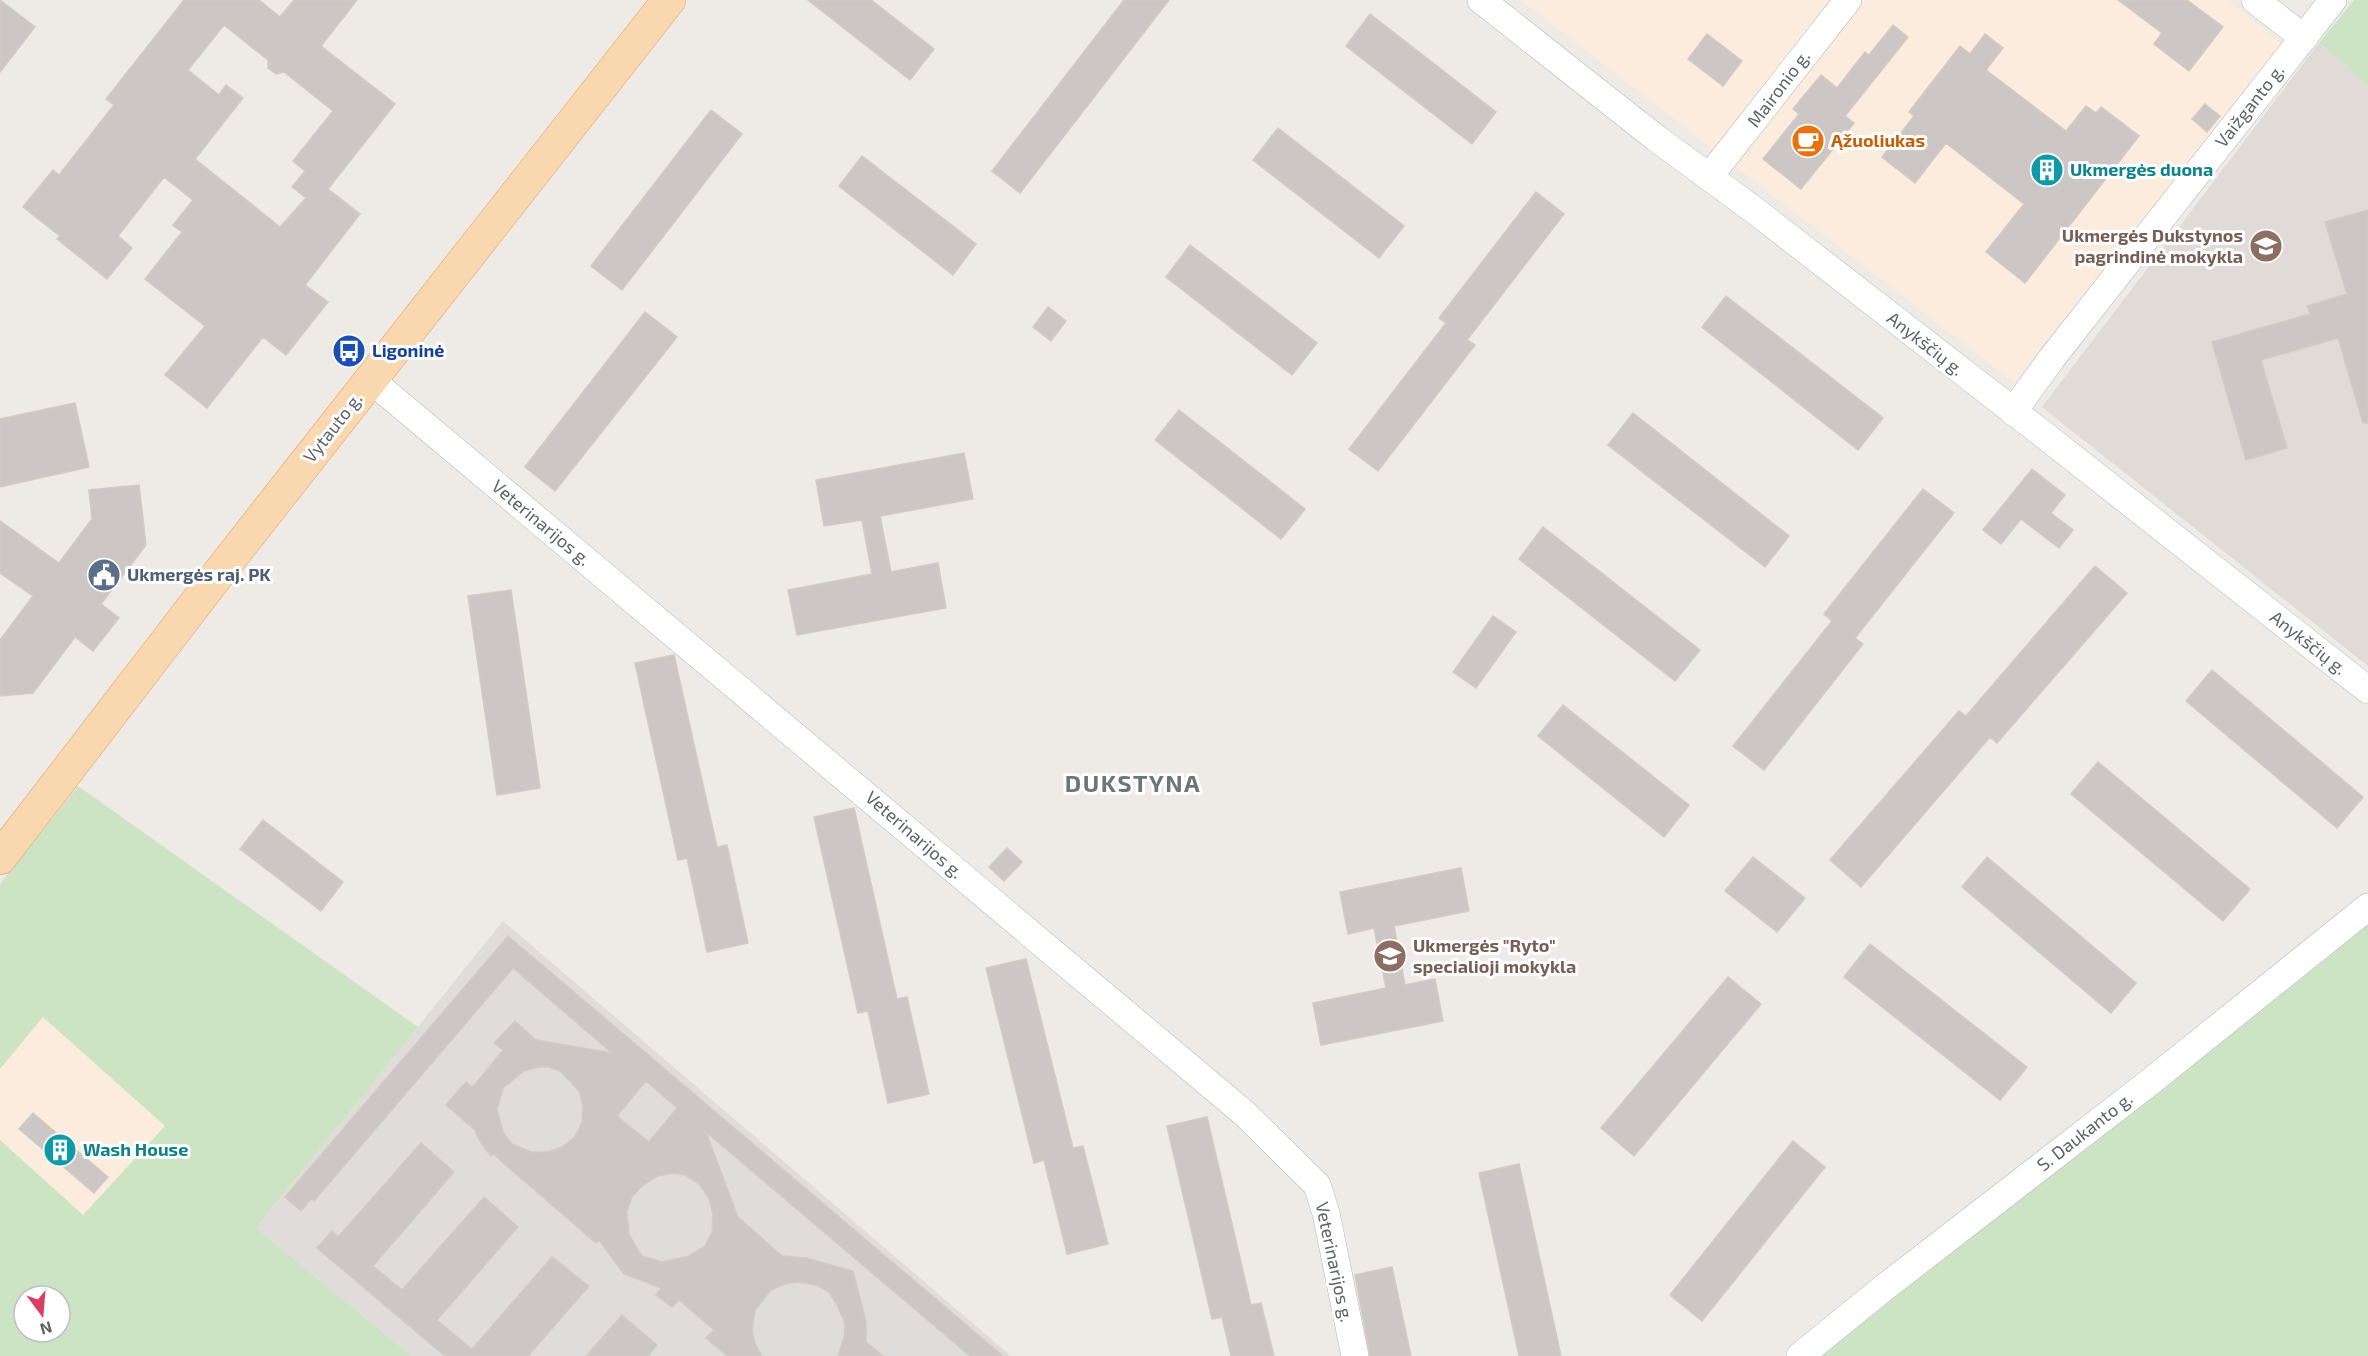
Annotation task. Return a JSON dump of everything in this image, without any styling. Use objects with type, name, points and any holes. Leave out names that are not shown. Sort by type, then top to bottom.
[{"type":"main road","name":"Vytauto g.","points":[[0,858],[669,0]]},
{"type":"street","name":"Anykščių g.","points":[[1480,0],[2368,690]]},
{"type":"street","name":"Maironio g.","points":[[1709,177],[1848,0]]},
{"type":"street","points":[[2255,0],[2304,38]]},
{"type":"street","name":"Vaižganto g.","points":[[2013,412],[2052,358],[2333,0]]},
{"type":"street","name":"Veterinarijos g.","points":[[371,380],[1244,1113],[1317,1185],[1326,1213],[1355,1356]]},
{"type":"street","name":"S. Daukanto g.","points":[[1800,1356],[1885,1287],[2150,1082],[2368,907]]},
{"type":"shaded area","points":[[1520,0],[2229,0],[2281,43],[2014,383]]},
{"type":"shaded area","name":"Ukmergės Dukstynos pagrindinė mokykla","points":[[2319,43],[2368,85],[2368,666],[2042,407]]},
{"type":"shaded area","points":[[503,921],[1011,1356],[412,1356],[256,1228]]},
{"type":"shaded area","points":[[43,1017],[165,1126],[83,1215],[0,1140],[0,1069]]},
{"type":"green space","points":[[2354,0],[2368,0],[2368,85],[2319,43]]},
{"type":"green space","points":[[78,786],[418,1027],[256,1228],[412,1356],[0,1356],[0,1140],[83,1215],[165,1126],[43,1017],[0,1069],[0,884]]},
{"type":"green space","points":[[2368,907],[2368,1356],[1804,1356]]},
{"type":"building","points":[[0,0],[35,27],[0,72]]},
{"type":"building","points":[[184,0],[259,0],[280,17],[294,0],[357,0],[321,46],[395,104],[328,189],[360,214],[305,285],[328,302],[286,355],[263,337],[207,408],[165,375],[205,326],[145,279],[182,232],[173,225],[193,200],[164,177],[118,236],[132,248],[107,279],[57,239],[60,236],[23,207],[53,170],[59,175],[114,105],[106,99]],"holes":[[[224,25],[268,60],[268,68],[276,74],[284,72],[333,111],[293,161],[305,171],[292,187],[306,198],[280,227],[195,159],[243,98],[226,85],[219,95],[188,70]]]},
{"type":"building","points":[[808,0],[871,0],[934,49],[910,80]]},
{"type":"building","points":[[1124,0],[1169,0],[1020,193],[992,171]]},
{"type":"building","points":[[2118,0],[2187,0],[2223,27],[2189,71],[2154,44],[2162,33]]},
{"type":"building","points":[[1370,14],[1496,112],[1472,144],[1346,46]]},
{"type":"building","name":"Ąžuoliukas","points":[[1893,25],[1908,37],[1845,116],[1854,123],[1801,189],[1763,159],[1799,114],[1793,109],[1821,75],[1837,88],[1865,52],[1869,55]]},
{"type":"building","points":[[1707,34],[1742,61],[1723,86],[1688,59]]},
{"type":"building","name":"Ukmergės duona","points":[[1985,34],[2003,48],[1986,70],[2066,131],[2086,106],[2096,113],[2101,107],[2139,136],[2025,283],[1986,252],[2024,204],[1946,143],[1915,183],[1882,157],[1914,116],[1909,112],[1960,46],[1970,54]]},
{"type":"building","points":[[2205,104],[2220,116],[2207,132],[2192,119]]},
{"type":"building","points":[[711,110],[742,134],[622,290],[591,266]]},
{"type":"building","points":[[1278,128],[1404,226],[1379,258],[1253,160]]},
{"type":"building","points":[[862,156],[976,244],[953,275],[839,186]]},
{"type":"building","points":[[1536,192],[1564,214],[1467,340],[1475,345],[1378,471],[1349,449],[1446,323],[1439,318]]},
{"type":"building","points":[[2368,210],[2368,423],[2363,423],[2338,338],[2261,360],[2287,448],[2246,460],[2212,342],[2310,314],[2307,306],[2347,294],[2325,222]]},
{"type":"building","points":[[1190,245],[1317,343],[1292,375],[1166,277]]},
{"type":"building","points":[[1726,296],[1883,418],[1858,450],[1702,327]]},
{"type":"building","points":[[1048,307],[1066,321],[1051,341],[1033,327]]},
{"type":"building","points":[[645,312],[677,337],[555,491],[525,467]]},
{"type":"building","points":[[75,403],[89,467],[0,487],[0,419]]},
{"type":"building","points":[[1179,410],[1305,509],[1281,539],[1155,440]]},
{"type":"building","points":[[1633,413],[1789,536],[1765,567],[1608,445]]},
{"type":"building","points":[[964,453],[973,499],[880,516],[891,572],[938,563],[946,608],[797,635],[788,590],[872,574],[862,520],[824,526],[816,480]]},
{"type":"building","points":[[2032,469],[2065,495],[2051,513],[2073,530],[2059,548],[2021,519],[2001,544],[1983,530]]},
{"type":"building","points":[[139,485],[146,545],[101,604],[119,618],[93,651],[75,637],[33,693],[0,696],[0,640],[33,596],[0,573],[0,521],[59,563],[92,519],[89,490]]},
{"type":"building","points":[[1923,489],[1954,513],[1855,638],[1863,644],[1764,770],[1733,746],[1832,621],[1824,614]]},
{"type":"building","points":[[1543,527],[1700,650],[1675,681],[1519,559]]},
{"type":"building","points":[[2095,566],[2127,593],[1997,743],[1990,737],[1861,887],[1830,860],[1959,711],[1966,716]]},
{"type":"building","points":[[511,590],[540,788],[497,795],[468,596]]},
{"type":"building","points":[[1493,616],[1516,632],[1476,688],[1453,672]]},
{"type":"building","points":[[674,655],[717,847],[727,845],[748,943],[707,952],[687,858],[678,860],[635,663]]},
{"type":"building","points":[[2212,670],[2363,797],[2337,828],[2186,701]]},
{"type":"building","points":[[1563,705],[1689,805],[1664,837],[1538,736]]},
{"type":"building","points":[[2098,762],[2250,889],[2223,921],[2071,794]]},
{"type":"building","points":[[854,808],[897,999],[907,997],[929,1094],[888,1103],[868,1011],[858,1013],[814,817]]},
{"type":"building","points":[[263,820],[343,882],[321,911],[240,849]]},
{"type":"building","points":[[1007,848],[1022,862],[1004,881],[989,867]]},
{"type":"building","points":[[1753,857],[1805,898],[1777,932],[1725,891]]},
{"type":"building","points":[[1987,857],[2136,983],[2111,1013],[1962,887]]},
{"type":"building","name":"Ukmergės \"Ryto\" specialioji mokykla","points":[[1461,868],[1469,911],[1394,926],[1405,985],[1435,979],[1443,1021],[1321,1045],[1313,1003],[1386,988],[1374,928],[1348,934],[1340,892]]},
{"type":"building","points":[[508,936],[1003,1356],[970,1356],[706,1132],[738,1217],[782,1256],[806,1258],[853,1271],[866,1322],[866,1342],[883,1356],[838,1356],[845,1334],[844,1320],[837,1305],[829,1292],[816,1285],[797,1282],[771,1290],[755,1310],[752,1331],[755,1344],[762,1356],[727,1356],[706,1338],[714,1330],[679,1300],[672,1307],[656,1295],[661,1288],[624,1274],[599,1240],[596,1243],[493,1154],[491,1156],[475,1130],[446,1105],[466,1082],[473,1087],[503,1050],[494,1043],[515,1021],[536,1040],[612,1053],[513,968],[314,1201],[311,1199],[301,1211],[285,1197]],"holes":[[[549,1067],[560,1071],[579,1091],[583,1105],[582,1122],[575,1137],[562,1147],[547,1152],[531,1152],[512,1144],[503,1132],[497,1109],[503,1088],[524,1071]],[[646,1081],[677,1108],[649,1142],[617,1116]],[[672,1173],[685,1175],[699,1184],[709,1198],[713,1214],[712,1232],[705,1246],[689,1256],[662,1262],[642,1256],[629,1235],[627,1211],[632,1197],[643,1185],[658,1176]]]},
{"type":"building","points":[[1870,944],[2027,1067],[2000,1100],[1844,977]]},
{"type":"building","points":[[1026,959],[1073,1148],[1083,1146],[1108,1244],[1067,1254],[1044,1160],[1034,1163],[986,968]]},
{"type":"building","points":[[1728,977],[1761,1004],[1634,1156],[1601,1128]]},
{"type":"building","name":"Wash House","points":[[33,1113],[108,1177],[94,1193],[19,1129]]},
{"type":"building","points":[[1207,1117],[1251,1305],[1261,1303],[1274,1356],[1231,1356],[1222,1317],[1212,1319],[1167,1126]]},
{"type":"building","points":[[1793,1141],[1825,1167],[1702,1321],[1670,1295]]},
{"type":"building","points":[[421,1143],[454,1172],[373,1266],[402,1290],[484,1197],[518,1227],[437,1320],[472,1349],[552,1257],[589,1286],[528,1356],[445,1356],[317,1248],[332,1231],[338,1237]]},
{"type":"building","points":[[1519,1164],[1561,1356],[1519,1356],[1479,1173]]},
{"type":"building","points":[[1392,1267],[1411,1356],[1370,1356],[1355,1275]]},
{"type":"building","points":[[622,1315],[657,1345],[648,1356],[586,1356]]},
{"type":"place","name":"Ąžuoliukas","points":[[1808,141]]},
{"type":"place","name":"Ukmergės duona","points":[[2047,170]]},
{"type":"place","name":"Ukmergės Dukstynos pagrindinė mokykla","points":[[2266,246]]},
{"type":"place","name":"Ligoninė","points":[[349,351]]},
{"type":"place","name":"Ukmergės raj. PK","points":[[104,575]]},
{"type":"place","name":"Ukmergės \"Ryto\" specialioji mokykla","points":[[1390,956]]},
{"type":"place","name":"Wash House","points":[[60,1150]]},
{"type":"district","name":"DUKSTYNA","points":[[1133,784]]}]
